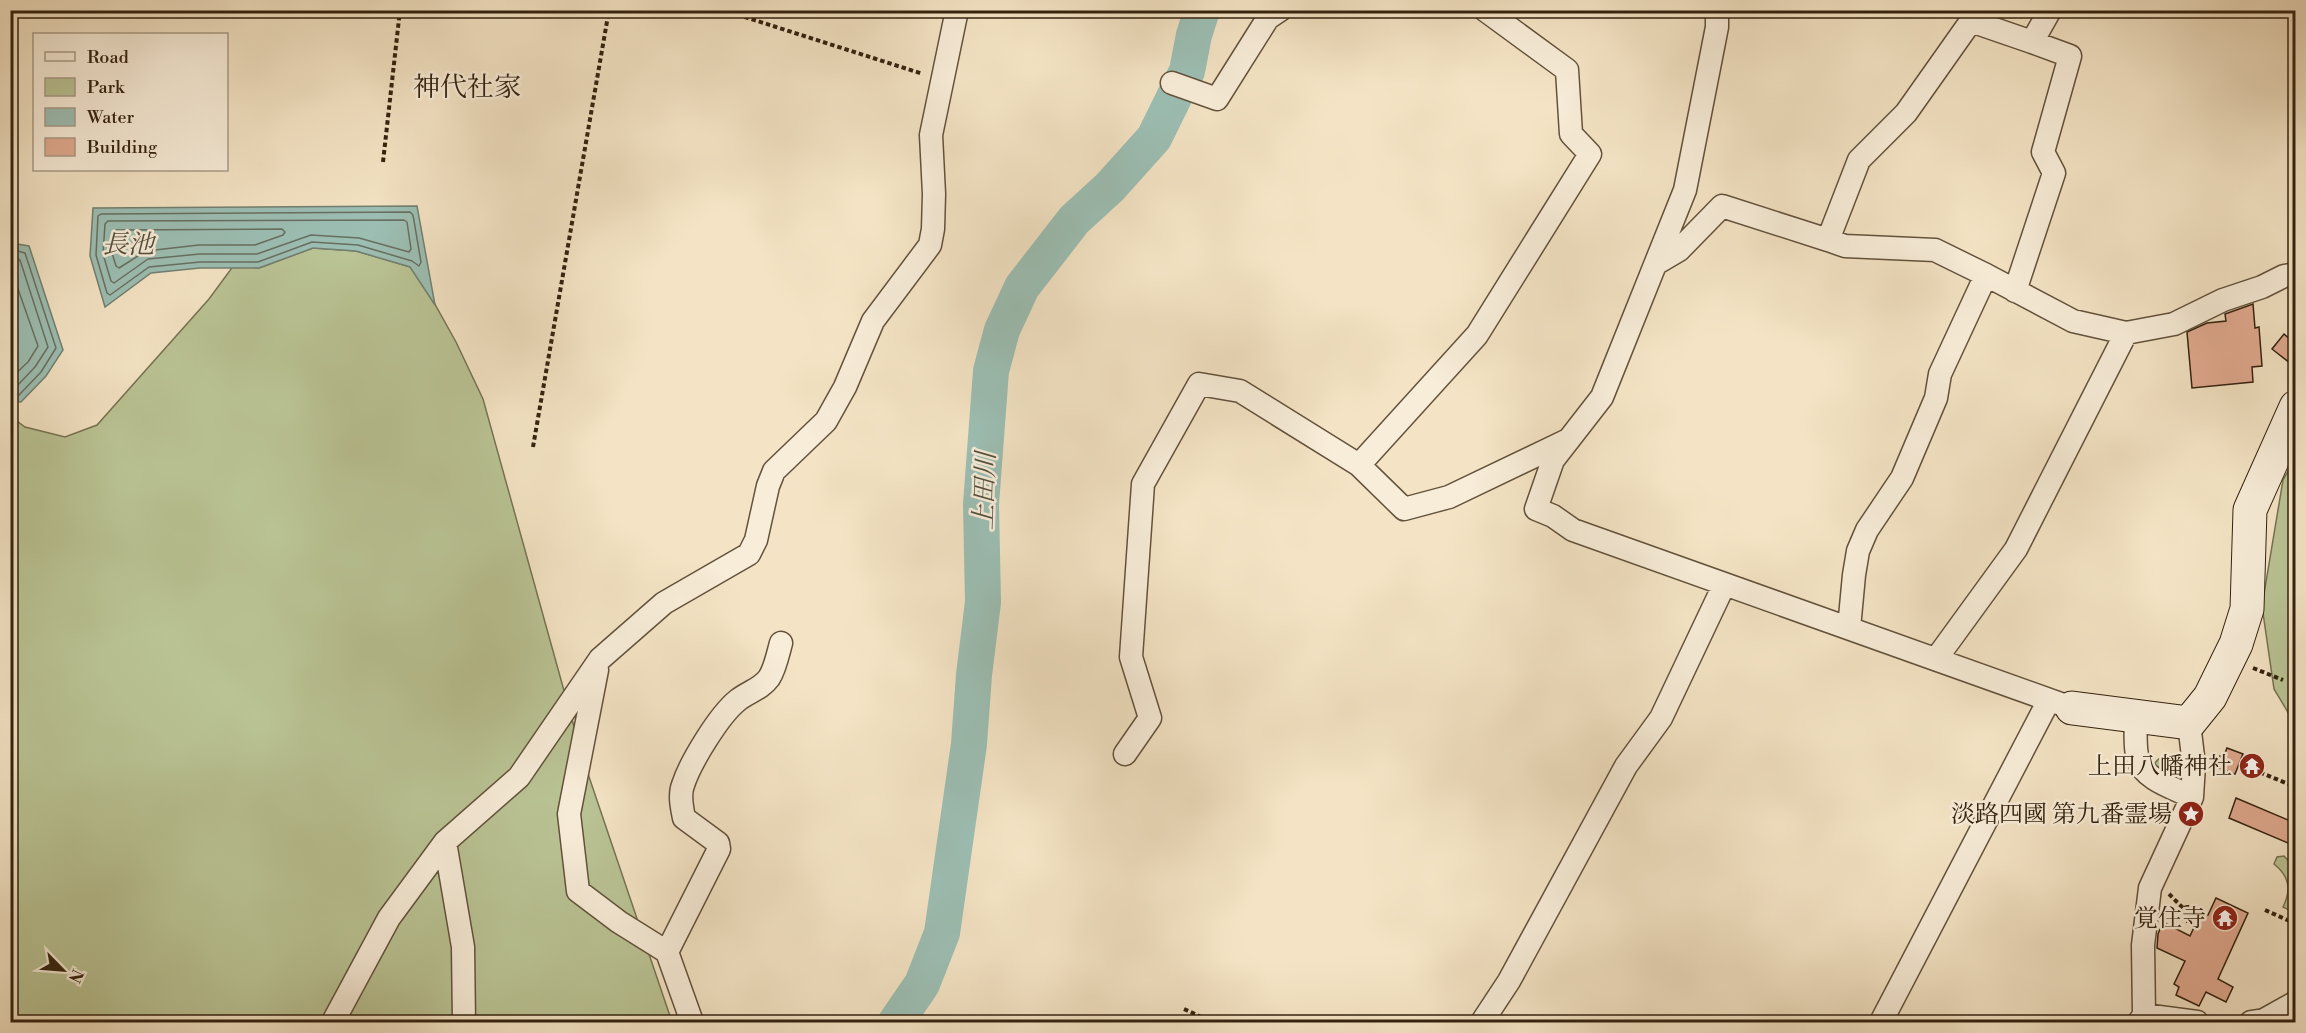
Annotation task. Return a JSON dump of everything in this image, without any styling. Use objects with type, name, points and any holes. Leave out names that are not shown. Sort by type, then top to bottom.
[{"type":"street","points":[[333,1023],[388,918],[445,842],[519,777],[600,660],[664,603],[748,554],[756,540],[768,486],[774,471],[826,421],[845,387],[873,321],[930,245],[934,206],[931,135],[957,10]]},
{"type":"street","points":[[1172,83],[1217,99],[1268,18],[1280,10]]},
{"type":"street","points":[[1359,465],[1477,334],[1590,153],[1570,134],[1567,70],[1485,10]]},
{"type":"street","points":[[1717,10],[1715,37],[1685,190],[1602,397],[1553,460],[1536,509],[1553,516],[1574,530],[2061,704],[2189,723]]},
{"type":"street","points":[[2032,42],[2050,10]]},
{"type":"street","points":[[1828,240],[1859,160],[1906,113],[1971,21],[2070,56],[2043,152],[2054,173],[2015,291]]},
{"type":"street","points":[[1657,263],[1679,250],[1722,206],[1845,246],[1935,250],[2073,321],[2126,333],[2174,324],[2223,300],[2262,287],[2284,276],[2295,274]]},
{"type":"street","points":[[1849,628],[1858,551],[1867,530],[1902,478],[1936,398],[1940,374],[1986,275]]},
{"type":"street","points":[[1936,659],[2016,549],[2126,333]]},
{"type":"street","points":[[1125,754],[1150,718],[1131,657],[1143,484],[1199,384],[1240,391],[1359,465],[1404,509],[1449,497],[1570,439]]},
{"type":"street","points":[[2197,1023],[2142,1019],[2143,945],[2150,888],[2192,796],[2194,765],[2189,723],[2210,697],[2236,644],[2247,609],[2250,510],[2295,407]]},
{"type":"street","points":[[1482,1023],[1509,981],[1626,766],[1661,718],[1724,585]]},
{"type":"street","points":[[667,951],[719,849],[718,843],[684,818],[681,804],[682,787],[708,737],[724,713],[739,699],[758,688],[769,678],[781,643]]},
{"type":"street","points":[[600,660],[569,814],[578,891],[619,922],[667,951],[692,1023]]},
{"type":"street","points":[[1881,1023],[2061,704]]},
{"type":"street","points":[[2136,716],[2137,757],[2142,770],[2151,777],[2192,796]]},
{"type":"street","points":[[445,842],[463,947],[464,1023]]},
{"type":"street","points":[[2251,1023],[2264,1020],[2295,1002]]},
{"type":"path","points":[[383,162],[400,10]]},
{"type":"path","points":[[533,447],[609,10]]},
{"type":"path","points":[[723,10],[943,81]]},
{"type":"path","points":[[2244,664],[2283,680]]},
{"type":"path","points":[[2239,764],[2295,787]]},
{"type":"path","points":[[2168,894],[2184,909]]},
{"type":"path","points":[[2265,909],[2294,923]]},
{"type":"path","points":[[1184,1009],[1212,1023]]},
{"type":"green space","points":[[313,248],[356,251],[411,267],[422,281],[456,342],[483,399],[583,759],[672,1022],[11,1022],[10,416],[25,427],[65,437],[97,425],[209,299],[234,265],[259,268]]},
{"type":"green space","points":[[2295,459],[2295,722],[2274,689],[2262,606],[2283,480]]},
{"type":"green space","points":[[2167,755],[2181,762],[2186,773],[2185,782],[2153,768],[2158,759]]},
{"type":"green space","points":[[2284,856],[2295,868],[2295,909],[2293,912],[2283,907],[2288,894],[2288,883],[2283,873],[2274,864],[2277,857]]},
{"type":"water","name":"長池","points":[[417,206],[435,305],[410,267],[356,251],[313,248],[259,268],[200,268],[151,273],[105,307],[90,256],[93,208]]},
{"type":"water","points":[[11,243],[29,246],[63,350],[46,376],[21,402],[11,401]]},
{"type":"building","points":[[2253,304],[2255,328],[2259,327],[2262,366],[2252,367],[2253,382],[2192,388],[2187,332],[2207,323],[2226,321],[2225,314]]},
{"type":"building","points":[[2284,334],[2295,344],[2295,367],[2272,349]]},
{"type":"building","points":[[2227,748],[2243,754],[2235,774],[2219,768]]},
{"type":"building","points":[[2236,798],[2295,823],[2295,846],[2229,818]]},
{"type":"building","points":[[2216,898],[2248,913],[2218,979],[2233,987],[2226,1002],[2206,992],[2199,1006],[2176,995],[2179,987],[2174,984],[2185,961],[2157,948],[2158,934],[2163,922],[2190,936],[2201,912],[2208,915]]},
{"type":"waterway","name":"上田川","points":[[896,1022],[922,984],[942,933],[969,744],[983,602],[981,504],[991,371],[1002,330],[1022,287],[1074,220],[1110,187],[1154,138],[1187,71],[1202,10]]},
{"type":"place","name":"上田八幡神社","points":[[2252,766]]},
{"type":"place","name":"淡路四國 第九番霊場","points":[[2191,814]]},
{"type":"place","name":"覚住寺","points":[[2225,918]]},
{"type":"district","name":"神代社家","points":[[467,87]]}]
